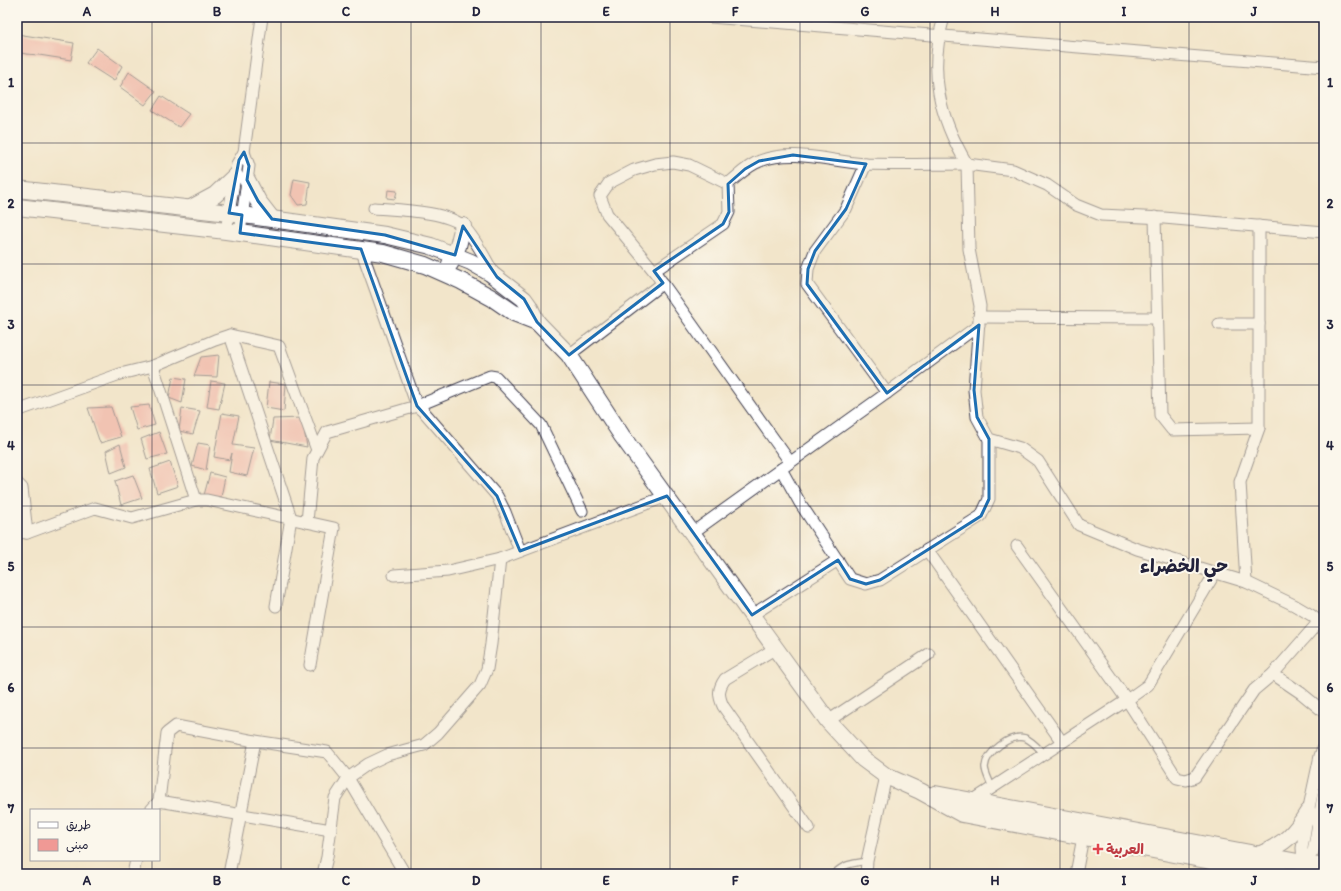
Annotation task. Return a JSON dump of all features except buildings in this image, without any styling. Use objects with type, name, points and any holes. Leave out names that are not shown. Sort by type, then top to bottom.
[{"type":"street","points":[[233,232],[241,178],[238,164],[244,152],[262,17]]},
{"type":"street","points":[[710,17],[1324,67]]},
{"type":"street","points":[[781,468],[800,503],[850,579],[866,584],[880,580],[980,516],[989,499],[989,439],[976,417],[974,390],[980,306],[969,249],[967,164],[954,142],[944,116],[937,82],[938,36],[944,17]]},
{"type":"street","points":[[728,184],[759,161],[793,155],[866,164],[967,164],[1013,170],[1047,185],[1076,205],[1101,215],[1155,217],[1324,232]]},
{"type":"street","points":[[728,184],[689,164],[673,162],[655,164],[634,170],[609,183],[600,196],[607,214],[663,283],[790,462]]},
{"type":"street","points":[[866,164],[846,209],[815,251],[808,269],[807,284],[887,393]]},
{"type":"street","points":[[191,208],[241,178]]},
{"type":"street","points":[[241,178],[272,219]]},
{"type":"street","points":[[654,271],[723,224],[729,212],[728,184]]},
{"type":"street","points":[[17,190],[191,208],[385,235],[431,246],[471,262],[497,278],[524,299],[530,306],[537,322],[569,355],[622,436],[667,496],[828,721],[864,759],[886,776],[920,791],[962,814],[1281,874]]},
{"type":"street","points":[[17,207],[233,232],[361,249],[404,258],[445,274],[477,289],[514,313],[537,322]]},
{"type":"street","points":[[374,208],[441,215],[453,219],[463,226],[497,278]]},
{"type":"street","points":[[1155,217],[1160,415],[1172,430],[1259,428]]},
{"type":"street","points":[[445,274],[458,246],[463,226]]},
{"type":"street","points":[[1246,582],[1240,482],[1259,428],[1259,226]]},
{"type":"street","points":[[361,249],[417,406],[426,413],[497,496],[505,512],[520,551]]},
{"type":"street","points":[[569,355],[663,283]]},
{"type":"street","points":[[692,532],[887,393],[979,321],[1158,318]]},
{"type":"street","points":[[1219,324],[1259,324]]},
{"type":"street","points":[[17,411],[120,374],[153,366],[230,335],[279,346],[317,450]]},
{"type":"street","points":[[230,335],[292,518],[276,606]]},
{"type":"street","points":[[153,366],[196,500]]},
{"type":"street","points":[[307,522],[313,458],[327,432],[417,406],[490,376],[496,377],[541,426],[582,511]]},
{"type":"street","points":[[17,402],[17,407]]},
{"type":"street","points":[[989,439],[1020,448],[1038,461],[1078,525],[1137,549],[1246,582],[1294,605],[1311,615],[1316,619],[1316,625],[1273,674],[1254,690],[1195,777],[1186,780],[1177,778],[1127,700],[1017,546]]},
{"type":"street","points":[[17,483],[22,488],[22,533],[95,508],[132,518],[196,500],[207,500],[334,528],[310,665]]},
{"type":"street","points":[[394,575],[448,571],[500,559],[667,496]]},
{"type":"street","points":[[927,550],[1062,742]]},
{"type":"street","points":[[323,874],[327,857],[335,798],[348,778],[368,764],[387,755],[424,745],[438,733],[480,685],[487,669],[492,644],[500,559]]},
{"type":"street","points":[[752,615],[838,560]]},
{"type":"street","points":[[972,801],[1127,700],[1148,684],[1215,573]]},
{"type":"street","points":[[776,648],[726,679],[720,687],[719,697],[723,706],[809,828]]},
{"type":"street","points":[[828,721],[929,654]]},
{"type":"street","points":[[1273,674],[1301,693],[1324,712]]},
{"type":"street","points":[[152,809],[158,801],[167,733],[176,726],[255,741],[327,752],[348,778],[405,874]]},
{"type":"street","points":[[229,874],[255,741]]},
{"type":"street","points":[[1316,822],[1320,756],[1324,745]]},
{"type":"street","points":[[866,874],[867,861],[886,776]]},
{"type":"street","points":[[1302,868],[1302,848],[1316,822],[1324,790]]},
{"type":"street","points":[[920,791],[1261,854],[1302,868],[1324,867]]},
{"type":"street","points":[[158,801],[331,830]]},
{"type":"street","points":[[1261,854],[1290,838],[1299,826],[1316,822]]},
{"type":"street","points":[[1076,874],[1083,837]]},
{"type":"street","points":[[133,874],[136,861]]},
{"type":"lane","points":[[992,788],[985,769],[986,762],[988,756],[1008,740],[1025,738],[1034,743],[1044,754]]},
{"type":"lane","points":[[834,874],[839,869],[848,865],[867,861]]},
{"type":"highlighted area","points":[[244,152],[249,166],[247,180],[258,201],[272,219],[385,235],[455,255],[463,226],[497,277],[524,299],[537,322],[569,355],[663,283],[654,271],[723,224],[729,212],[728,184],[745,169],[759,161],[793,155],[866,164],[846,209],[815,251],[808,269],[807,284],[887,393],[979,325],[974,390],[977,417],[989,439],[989,499],[981,516],[880,580],[866,584],[850,579],[838,560],[752,615],[667,496],[520,551],[497,496],[417,406],[361,249],[240,233],[242,215],[229,213],[239,160]]},
{"type":"place","name":"العربية","points":[[1098,849]]},
{"type":"district","name":"حي الخضراء","points":[[1184,566]]}]
